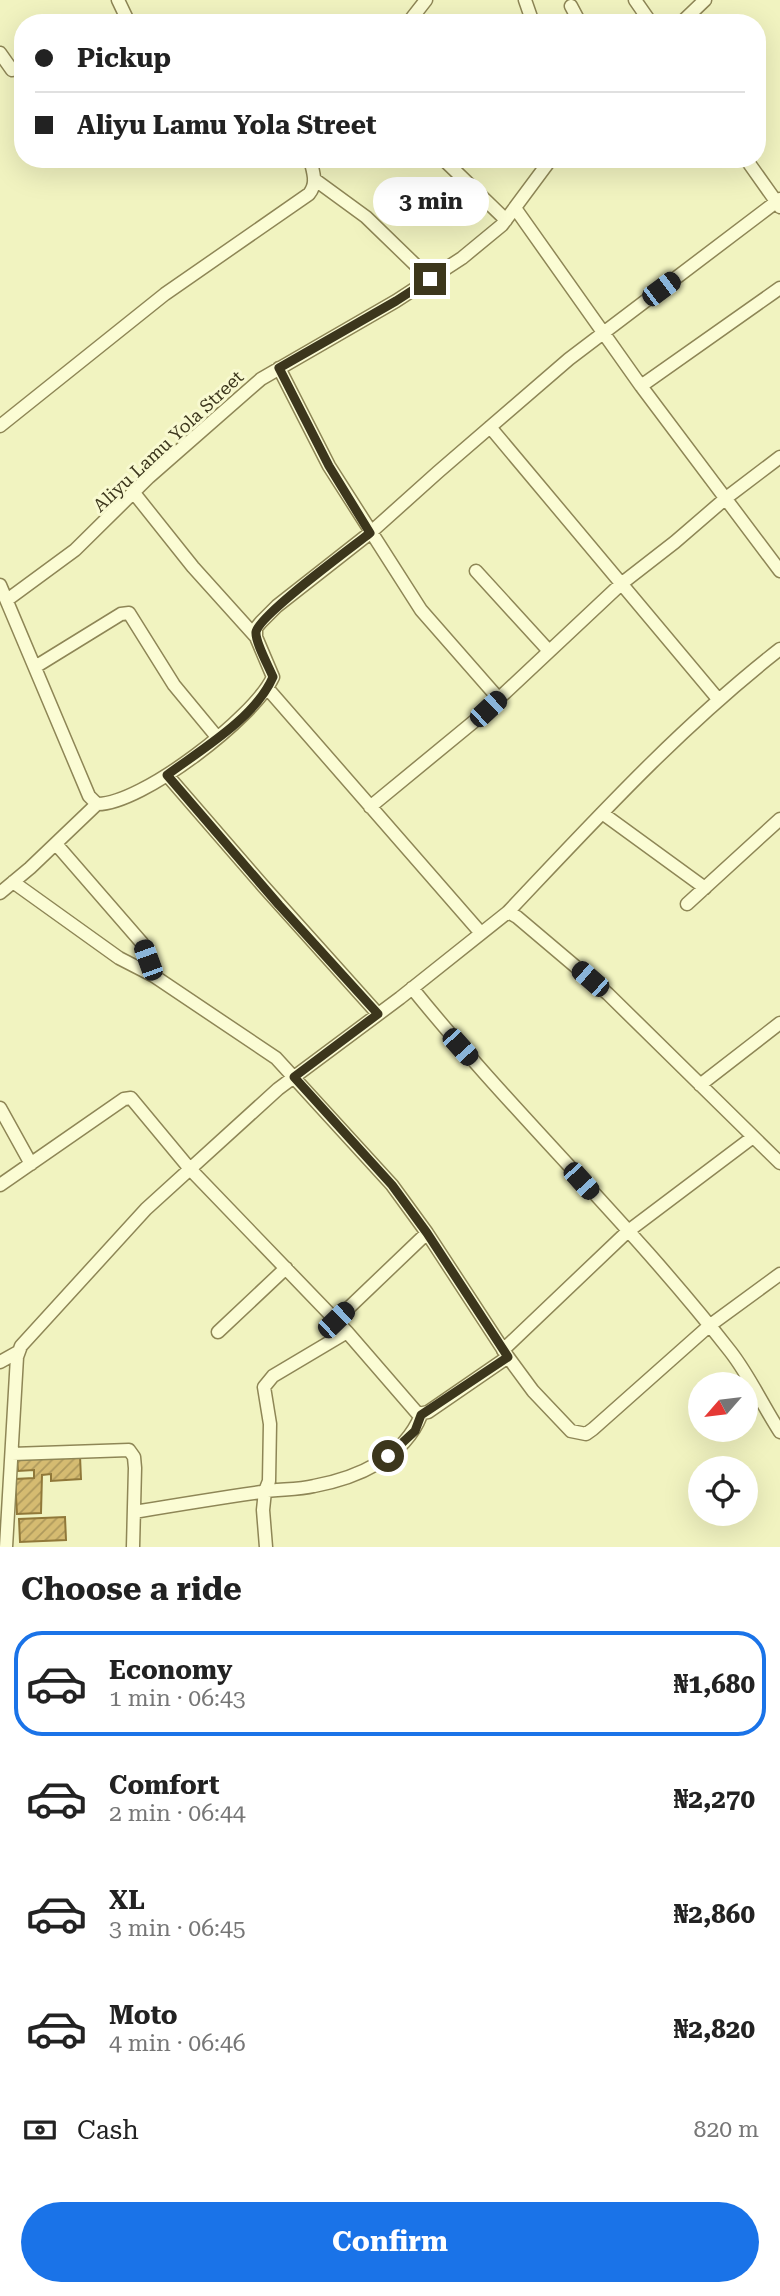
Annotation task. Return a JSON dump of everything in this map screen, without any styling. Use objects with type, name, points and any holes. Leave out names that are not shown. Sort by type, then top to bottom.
[{"type":"street","points":[[415,14],[426,0]]},
{"type":"street","points":[[690,14],[705,0]]},
{"type":"street","points":[[571,6],[575,14]]},
{"type":"street","points":[[0,53],[12,70]]},
{"type":"street","points":[[0,426],[165,294],[309,194],[314,188],[312,168]]},
{"type":"street","points":[[452,168],[506,220]]},
{"type":"street","name":"Aliyu Lamu Yola Street","points":[[7,600],[75,551],[240,396],[279,368],[396,301],[462,258],[506,220],[545,168]]},
{"type":"street","points":[[256,637],[261,622],[277,606],[370,533],[489,427],[603,333],[779,203],[753,168]]},
{"type":"street","points":[[314,179],[366,217],[430,279]]},
{"type":"street","points":[[516,208],[641,386],[780,571]]},
{"type":"street","points":[[641,386],[780,288]]},
{"type":"street","points":[[279,368],[329,466],[421,610],[499,699]]},
{"type":"street","points":[[489,427],[718,699]]},
{"type":"street","points":[[370,807],[477,719],[621,584],[780,457]]},
{"type":"street","points":[[0,893],[97,804],[117,802],[167,775],[239,721],[268,689],[273,677],[256,637],[192,567],[134,493]]},
{"type":"street","points":[[476,571],[549,651]]},
{"type":"street","points":[[0,585],[89,796],[97,804]]},
{"type":"street","points":[[35,667],[121,614],[129,613],[174,685],[217,737]]},
{"type":"street","points":[[6,1547],[18,1352],[21,1346],[146,1209],[294,1077],[508,912],[655,758],[718,699],[780,649]]},
{"type":"street","points":[[268,689],[481,932]]},
{"type":"street","points":[[167,775],[378,1014]]},
{"type":"street","points":[[602,813],[705,888]]},
{"type":"street","points":[[687,904],[780,818]]},
{"type":"street","points":[[56,844],[142,943],[154,976]]},
{"type":"street","points":[[13,882],[119,958],[154,976],[276,1058],[392,1185],[427,1233],[505,1353],[571,1432],[586,1434],[709,1326],[780,1274]]},
{"type":"street","points":[[508,912],[608,994],[780,1163]]},
{"type":"street","points":[[412,988],[469,1057],[732,1353],[780,1432]]},
{"type":"street","points":[[700,1085],[780,1023]]},
{"type":"street","points":[[0,1185],[128,1097],[134,1099],[190,1169],[336,1320],[409,1405],[421,1415]]},
{"type":"street","points":[[0,1108],[31,1164]]},
{"type":"street","points":[[134,1512],[313,1486],[354,1476],[376,1465],[400,1447],[415,1431],[421,1415],[505,1353],[627,1232],[753,1137]]},
{"type":"street","points":[[336,1320],[427,1233]]},
{"type":"street","points":[[218,1332],[286,1268]]},
{"type":"street","points":[[266,1547],[263,1510],[269,1481],[270,1424],[264,1387],[266,1382],[281,1371],[347,1332]]},
{"type":"street","points":[[0,1362],[18,1352]]},
{"type":"street","points":[[12,1454],[129,1450],[134,1457],[135,1468],[133,1547]]},
{"type":"building","points":[[80,1456],[81,1479],[51,1481],[51,1474],[42,1475],[41,1513],[17,1514],[15,1479],[34,1478],[34,1470],[18,1471],[17,1459]]},
{"type":"building","points":[[65,1517],[66,1540],[20,1542],[19,1519]]},
{"type":"route","points":[[388,1456],[415,1431],[421,1415],[508,1357],[427,1233],[392,1185],[294,1077],[378,1014],[167,775],[239,721],[268,689],[273,677],[256,637],[261,622],[277,606],[370,533],[329,466],[279,368],[430,279]]}]
